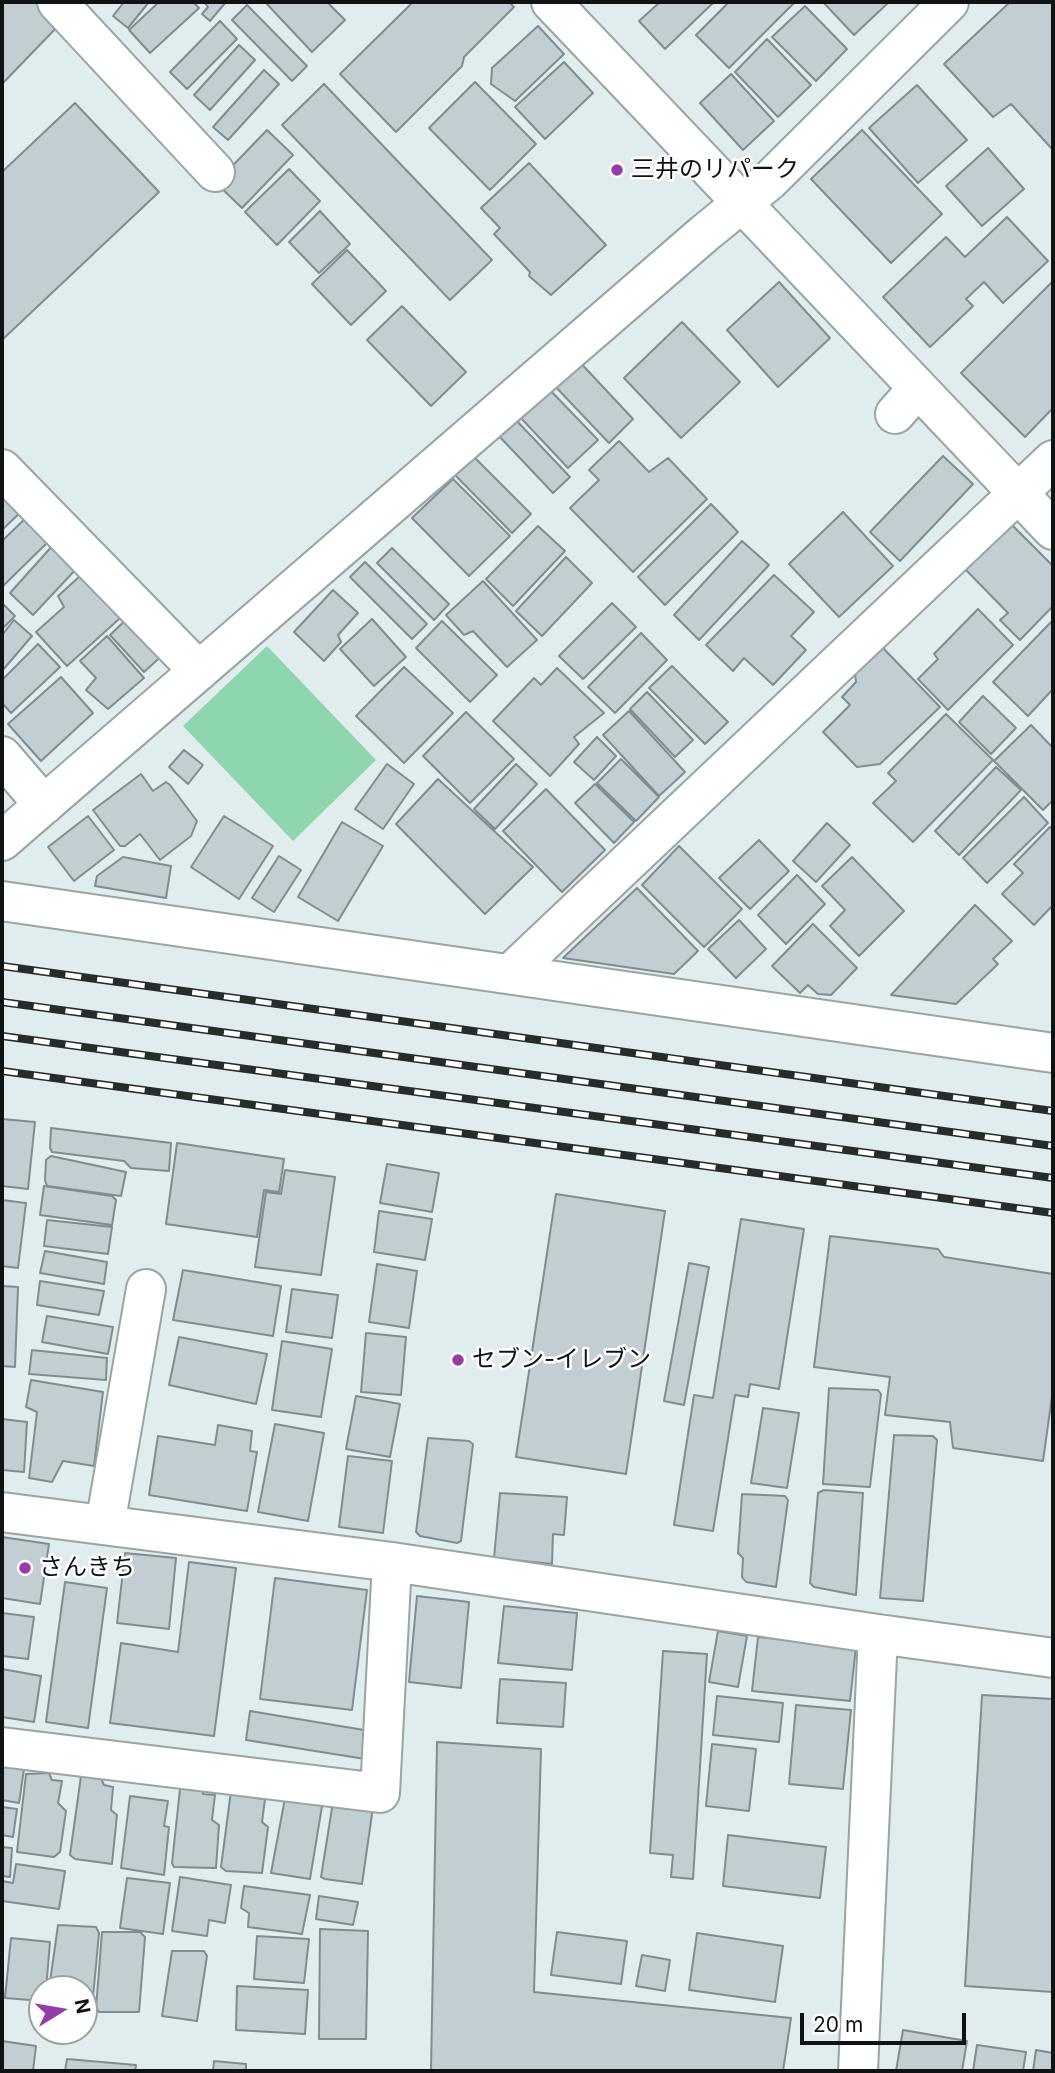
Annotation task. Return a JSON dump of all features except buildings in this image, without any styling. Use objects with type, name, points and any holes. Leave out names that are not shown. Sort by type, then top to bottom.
[{"type":"street","points":[[57,2],[215,172]]},
{"type":"street","points":[[551,2],[741,202],[906,401],[1018,493],[1053,530]]},
{"type":"street","points":[[2,841],[741,202],[769,181],[948,2]]},
{"type":"street","points":[[510,974],[1053,460]]},
{"type":"street","points":[[2,469],[199,671]]},
{"type":"street","points":[[2,756],[44,805]]},
{"type":"street","points":[[2,901],[1053,1053]]},
{"type":"street","points":[[105,1525],[146,1289]]},
{"type":"street","points":[[2,1512],[392,1562],[878,1634],[951,1634],[1053,1658]]},
{"type":"street","points":[[2,1747],[380,1793],[392,1562]]},
{"type":"street","points":[[859,2071],[878,1634]]},
{"type":"green space","points":[[267,646],[376,760],[293,841],[183,726]]},
{"type":"railway","points":[[2,966],[1053,1111]]},
{"type":"railway","points":[[2,1002],[1053,1146]]},
{"type":"railway","points":[[2,1036],[1053,1178]]},
{"type":"railway","points":[[2,1071],[1053,1213]]},
{"type":"place","name":"三井のリパーク","points":[[617,170]]},
{"type":"place","name":"セブン-イレブン","points":[[458,1360]]},
{"type":"place","name":"さんきち","points":[[25,1568]]}]
